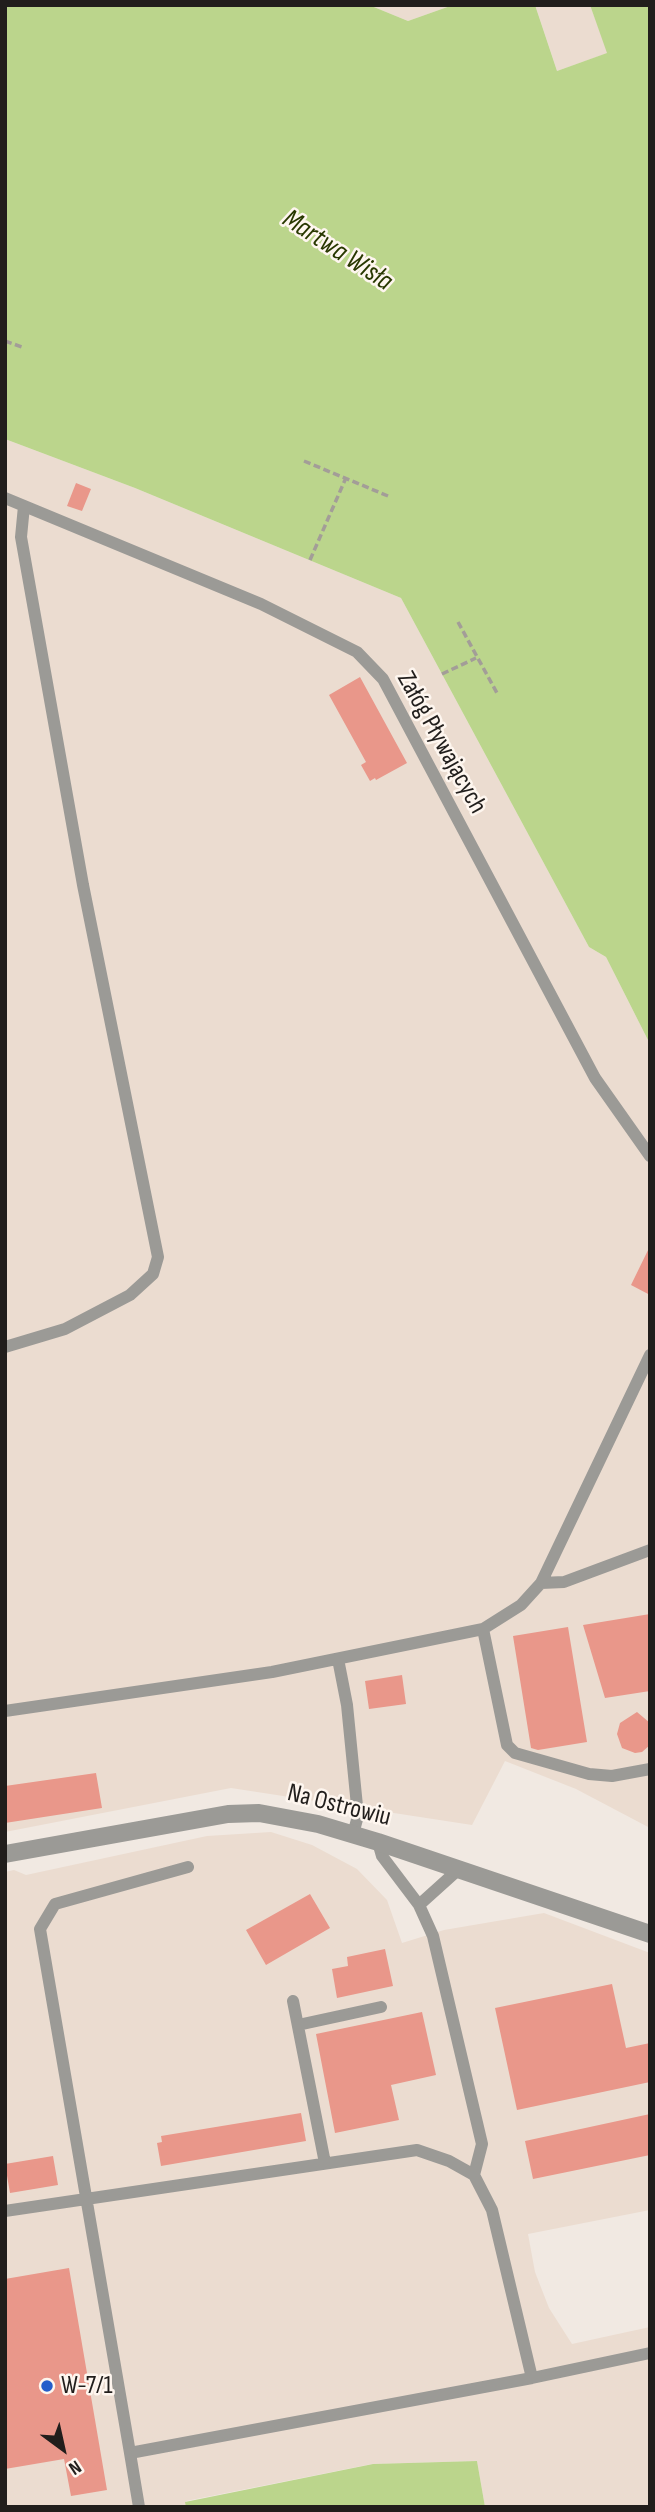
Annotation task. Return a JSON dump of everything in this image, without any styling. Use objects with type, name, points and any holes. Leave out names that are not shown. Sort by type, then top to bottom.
[{"type":"street","name":"Na Ostrowiu","points":[[5,1854],[228,1814],[259,1813],[318,1824],[353,1834],[650,1934]]},
{"type":"lane","name":"Załóg Pływających","points":[[5,498],[261,604],[357,652],[383,679],[595,1078],[650,1156]]},
{"type":"lane","points":[[5,1348],[65,1329],[130,1295],[153,1274],[158,1257],[80,871],[22,537],[24,506]]},
{"type":"lane","points":[[5,1711],[272,1672],[483,1629],[521,1605],[541,1583],[650,1355]]},
{"type":"lane","points":[[541,1583],[564,1582],[650,1550]]},
{"type":"lane","points":[[483,1629],[507,1745],[515,1753],[589,1773],[612,1776],[650,1769]]},
{"type":"lane","points":[[338,1659],[347,1705],[358,1816],[353,1834]]},
{"type":"lane","points":[[378,1842],[382,1856],[419,1905],[433,1936],[482,2144],[474,2175]]},
{"type":"lane","points":[[139,2507],[40,1930],[55,1904],[188,1867]]},
{"type":"lane","points":[[419,1905],[459,1869]]},
{"type":"lane","points":[[293,2001],[325,2164]]},
{"type":"lane","points":[[298,2025],[382,2007]]},
{"type":"lane","points":[[5,2211],[417,2150],[449,2161],[474,2175],[492,2210],[532,2378]]},
{"type":"lane","points":[[130,2453],[532,2378],[650,2353]]},
{"type":"path","points":[[5,341],[22,347]]},
{"type":"path","points":[[304,461],[388,496]]},
{"type":"path","points":[[310,560],[345,480]]},
{"type":"path","points":[[458,622],[496,693]]},
{"type":"path","points":[[442,674],[476,658]]},
{"type":"shaded area","points":[[369,5],[453,5],[408,21]]},
{"type":"shaded area","points":[[535,5],[590,5],[608,53],[557,71]]},
{"type":"shaded area","points":[[5,439],[135,488],[401,598],[589,947],[606,957],[650,1044],[650,1828],[576,1789],[505,1761],[472,1825],[231,1788],[5,1832]]},
{"type":"shaded area","points":[[271,1832],[312,1845],[357,1869],[387,1900],[402,1943],[444,1930],[544,1913],[650,1953],[650,2210],[528,2234],[535,2272],[549,2308],[572,2344],[650,2327],[650,2507],[485,2507],[477,2461],[372,2464],[186,2501],[186,2507],[5,2507],[5,1872],[14,1870],[26,1875],[207,1836]]},
{"type":"water","name":"Martwa Wisła","points":[[5,5],[369,5],[408,21],[453,5],[535,5],[557,71],[607,53],[590,5],[650,5],[650,1044],[606,957],[589,947],[401,598],[135,488],[5,439]]},
{"type":"water","points":[[477,2461],[485,2507],[186,2507],[185,2502],[373,2464]]},
{"type":"building","points":[[76,483],[91,489],[82,511],[67,506]]},
{"type":"building","points":[[360,677],[407,763],[370,781],[361,765],[366,762],[329,695]]},
{"type":"building","points":[[650,1246],[650,1295],[631,1285]]},
{"type":"building","points":[[650,1614],[650,1691],[605,1698],[583,1625]]},
{"type":"building","points":[[568,1627],[587,1742],[538,1750],[531,1748],[513,1636]]},
{"type":"building","points":[[402,1675],[406,1704],[369,1709],[365,1681]]},
{"type":"building","points":[[637,1712],[650,1723],[650,1745],[642,1752],[635,1753],[622,1748],[617,1734],[620,1723]]},
{"type":"building","points":[[96,1773],[102,1808],[5,1823],[5,1786]]},
{"type":"building","points":[[310,1894],[330,1928],[266,1965],[246,1930]]},
{"type":"building","points":[[385,1949],[393,1986],[337,1998],[332,1969],[348,1966],[347,1957]]},
{"type":"building","points":[[612,1984],[626,2048],[650,2043],[650,2082],[517,2110],[495,2008]]},
{"type":"building","points":[[422,2012],[436,2075],[391,2085],[399,2120],[335,2133],[316,2034]]},
{"type":"building","points":[[301,2113],[306,2141],[161,2166],[157,2143],[162,2142],[161,2136]]},
{"type":"building","points":[[650,2114],[650,2155],[533,2179],[525,2141]]},
{"type":"building","points":[[53,2156],[58,2185],[10,2193],[5,2164]]},
{"type":"building","points":[[69,2268],[107,2490],[71,2496],[64,2459],[5,2469],[5,2279]]},
{"type":"place","name":"W-7/1","points":[[47,2386]]}]
